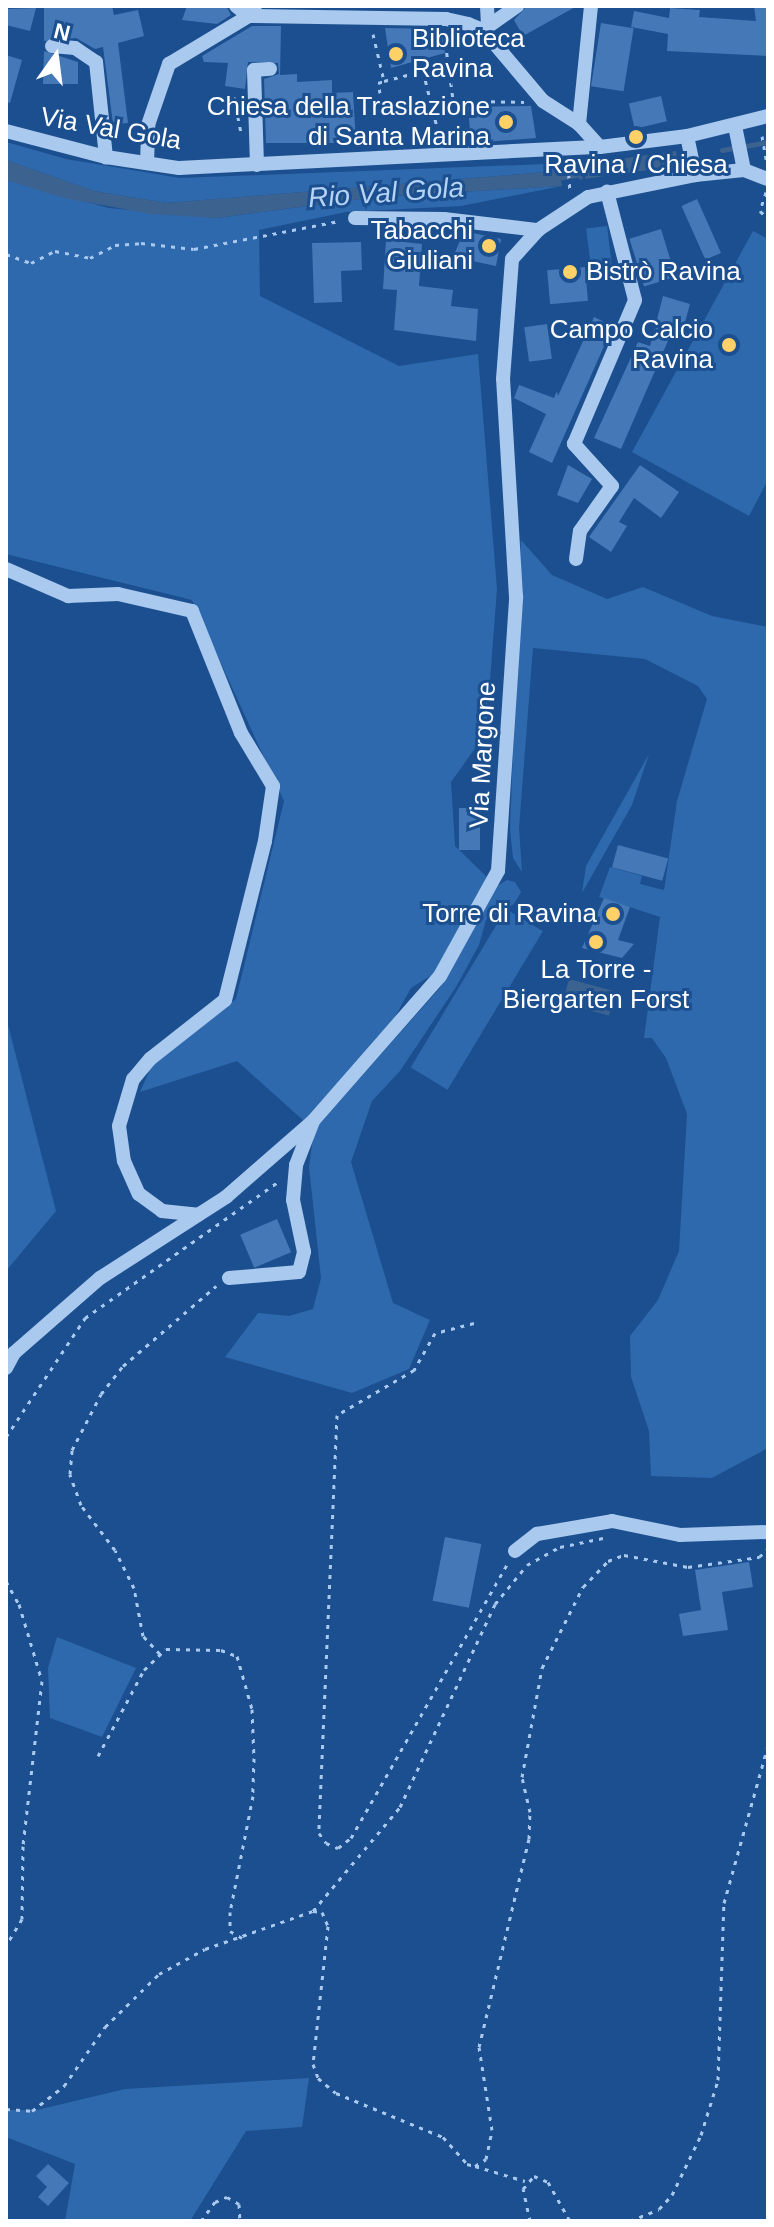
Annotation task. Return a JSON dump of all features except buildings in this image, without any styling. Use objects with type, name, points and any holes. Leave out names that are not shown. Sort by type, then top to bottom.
[{"type":"street","points":[[236,6],[252,11],[371,18],[405,12],[486,28],[543,101],[579,124],[600,147]]},
{"type":"street","points":[[486,28],[487,6]]},
{"type":"street","points":[[486,28],[517,6]]},
{"type":"street","points":[[579,124],[591,6]]},
{"type":"street","points":[[147,163],[148,125],[163,74],[169,64],[252,11]]},
{"type":"street","points":[[52,46],[75,48],[96,62],[106,157]]},
{"type":"street","points":[[257,165],[254,70],[270,69]]},
{"type":"street","points":[[691,156],[738,140],[768,116]]},
{"type":"street","name":"Via Val Gola","points":[[6,131],[106,157],[147,163],[257,165],[600,147],[691,156]]},
{"type":"street","points":[[738,140],[744,170]]},
{"type":"street","points":[[691,156],[768,179]]},
{"type":"street","name":"Via Margone","points":[[6,1368],[14,1353],[100,1278],[198,1215],[313,1121],[440,976],[502,859],[516,597],[503,379],[506,300],[512,259],[538,230],[571,206],[691,156]]},
{"type":"street","points":[[576,559],[580,531],[612,486],[574,444],[635,300],[607,192]]},
{"type":"street","points":[[355,218],[444,219],[538,230]]},
{"type":"street","points":[[6,569],[68,596],[118,594],[192,611],[241,733],[273,786],[265,841],[225,1000],[150,1059],[133,1079],[119,1126],[124,1161],[139,1194],[162,1211],[198,1215]]},
{"type":"street","points":[[229,1278],[299,1272],[304,1252],[293,1200],[296,1165],[313,1121]]},
{"type":"street","points":[[515,1551],[537,1534],[612,1521],[680,1535],[768,1532]]},
{"type":"path","points":[[371,18],[384,81]]},
{"type":"path","points":[[445,41],[453,100]]},
{"type":"path","points":[[380,93],[378,83],[423,71],[444,156]]},
{"type":"path","points":[[430,100],[543,101]]},
{"type":"path","points":[[762,136],[768,165]]},
{"type":"path","points":[[568,169],[569,187]]},
{"type":"path","points":[[561,171],[569,177]]},
{"type":"path","points":[[767,188],[760,211],[768,218]]},
{"type":"path","points":[[6,254],[31,263],[55,251],[90,258],[115,245],[141,243],[194,249],[355,218]]},
{"type":"path","points":[[6,1437],[85,1318],[269,1190],[296,1165]]},
{"type":"path","points":[[160,1654],[143,1636],[134,1588],[115,1550],[81,1505],[70,1474],[72,1450],[101,1394],[123,1366],[229,1278]]},
{"type":"path","points":[[474,1323],[435,1333],[414,1370],[337,1415],[319,1833],[326,1843],[338,1848],[351,1838],[515,1551]]},
{"type":"path","points":[[313,1911],[400,1807],[495,1604],[527,1565],[560,1547],[594,1544],[611,1534]]},
{"type":"path","points":[[475,2166],[486,2159],[492,2130],[479,2047],[529,1839],[530,1812],[522,1777],[542,1668],[583,1587],[608,1561],[624,1555],[688,1567],[759,1557],[768,1549]]},
{"type":"path","points":[[6,1581],[19,1604],[42,1681],[23,1846],[22,1919],[6,1946]]},
{"type":"path","points":[[98,1756],[144,1670],[160,1654],[187,1647],[221,1650],[237,1656],[245,1670],[252,1709],[253,1796],[240,1839],[230,1921],[230,1931],[242,1938]]},
{"type":"path","points":[[630,2221],[659,2209],[672,2195],[701,2135],[718,2080],[724,1903],[768,1745]]},
{"type":"path","points":[[6,2109],[32,2111],[64,2086],[105,2027],[159,1974],[205,1949],[313,1911],[322,1912],[328,1926],[313,2064],[318,2078],[336,2093],[443,2137],[459,2158],[475,2166],[525,2181],[534,2176],[548,2182],[570,2221]]},
{"type":"path","points":[[525,2181],[530,2221]]},
{"type":"path","points":[[201,2221],[215,2202],[227,2197],[239,2204],[240,2221]]},
{"type":"shaded area","points":[[6,142],[66,159],[180,178],[545,164],[559,171],[167,203],[94,191],[6,160]]},
{"type":"shaded area","points":[[6,180],[109,208],[217,218],[376,197],[562,186],[461,206],[346,212],[259,230],[260,296],[399,366],[478,354],[497,589],[486,733],[451,782],[455,846],[489,879],[435,973],[411,988],[385,1035],[304,1121],[237,1061],[140,1092],[153,1063],[236,999],[284,801],[192,600],[6,554]]},
{"type":"shaded area","points":[[607,226],[612,266],[591,268],[586,229]]},
{"type":"shaded area","name":"Campo Calcio Ravina","points":[[753,231],[768,239],[768,480],[749,516],[632,452]]},
{"type":"shaded area","points":[[521,540],[552,575],[607,599],[643,587],[712,616],[768,627],[768,1448],[712,1478],[651,1476],[649,1431],[631,1377],[630,1336],[658,1300],[679,1251],[687,1114],[666,1058],[652,1038],[644,1038],[660,917],[599,897],[610,867],[642,876],[640,884],[664,890],[677,801],[707,699],[698,686],[645,659],[533,648],[519,828],[522,872],[513,858],[510,829]]},
{"type":"shaded area","points":[[649,754],[632,805],[582,893],[586,866]]},
{"type":"shaded area","points":[[507,880],[515,882],[521,892],[514,904],[486,920],[479,945],[456,987],[400,1071],[372,1101],[351,1162],[393,1303],[430,1320],[409,1369],[352,1393],[225,1357],[258,1313],[289,1316],[313,1309],[321,1278],[309,1167],[314,1130],[439,989],[497,886]]},
{"type":"shaded area","points":[[506,909],[543,931],[448,1090],[411,1068]]},
{"type":"shaded area","points":[[6,1017],[56,1211],[6,1271]]},
{"type":"shaded area","points":[[57,1637],[136,1668],[102,1737],[50,1718],[48,1668]]},
{"type":"shaded area","points":[[309,2078],[302,2127],[246,2131],[190,2221],[65,2221],[75,2164],[6,2137],[6,2110],[37,2110],[125,2089]]},
{"type":"water","points":[[676,151],[678,166],[579,180],[577,165]]},
{"type":"water","points":[[6,160],[94,191],[167,203],[559,171],[562,186],[376,197],[217,218],[151,214],[64,198],[6,180]]},
{"type":"water","points":[[569,979],[615,991],[609,1016],[563,1003]]},
{"type":"waterway","name":"Rio Val Gola","points":[[722,150],[768,142]]},
{"type":"waterway","name":"Rio Val Gola","points":[[557,178],[583,174]]},
{"type":"place","name":"Biblioteca Ravina","points":[[396,54]]},
{"type":"place","name":"Chiesa della Traslazione di Santa Marina","points":[[506,122]]},
{"type":"place","name":"Ravina / Chiesa","points":[[636,137]]},
{"type":"place","name":"Tabacchi Giuliani","points":[[489,246]]},
{"type":"place","name":"Bistrò Ravina","points":[[570,272]]},
{"type":"place","name":"Campo Calcio Ravina","points":[[729,345]]},
{"type":"place","name":"Torre di Ravina","points":[[613,914]]},
{"type":"place","name":"La Torre - Biergarten Forst","points":[[596,942]]}]
